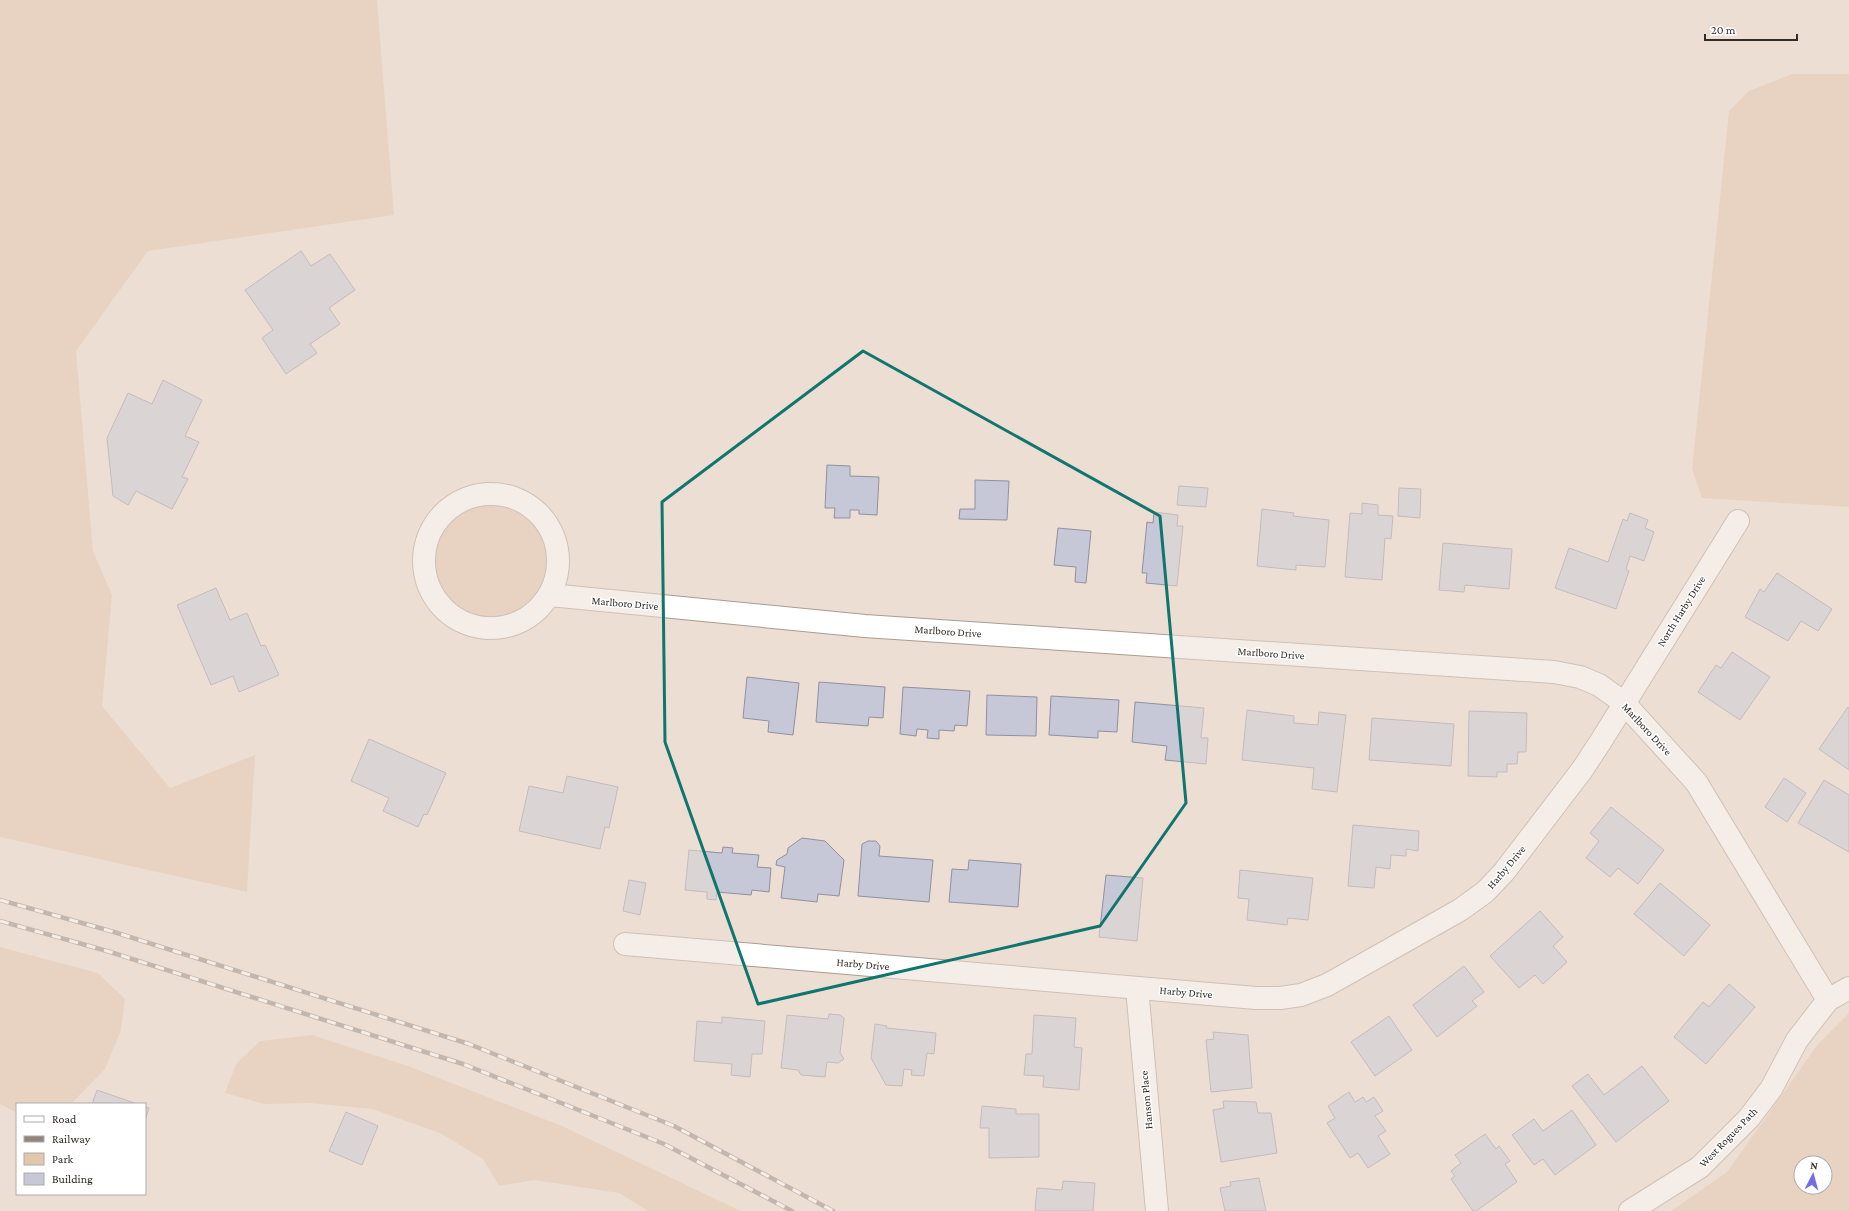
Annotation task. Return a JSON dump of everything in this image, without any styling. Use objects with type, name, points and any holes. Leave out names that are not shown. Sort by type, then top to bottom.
[{"type":"street","points":[[487,493],[508,496],[526,504],[542,517],[546,523],[553,535],[559,555],[557,576],[550,595],[535,613],[515,624],[492,629],[470,625],[450,614],[434,598],[425,577],[423,555],[429,533],[437,520],[448,508],[466,498],[487,493]]},
{"type":"street","name":"North Harby Drive","points":[[1624,702],[1738,521]]},
{"type":"street","name":"Marlboro Drive","points":[[550,595],[864,626],[1554,672],[1586,680],[1599,685],[1624,702],[1696,782],[1828,1000]]},
{"type":"street","name":"Harby Drive","points":[[625,944],[1256,998],[1280,998],[1301,995],[1327,985],[1460,910],[1485,892],[1504,872],[1582,770],[1624,702]]},
{"type":"street","name":"Hanson Place","points":[[1137,988],[1157,1211]]},
{"type":"street","name":"West Rogues Path","points":[[1630,1211],[1700,1167],[1749,1118],[1770,1089],[1797,1040],[1828,1000],[1849,988]]},
{"type":"highlighted area","points":[[863,351],[1160,516],[1186,803],[1100,926],[758,1004],[665,742],[662,502]]},
{"type":"green space","points":[[0,0],[377,0],[394,215],[148,251],[76,351],[93,551],[112,595],[102,706],[170,788],[255,755],[247,892],[0,837]]},
{"type":"green space","points":[[1792,74],[1849,74],[1849,507],[1702,498],[1692,469],[1729,111],[1749,91]]},
{"type":"green space","points":[[490,499],[502,500],[513,504],[524,509],[533,517],[541,526],[546,537],[550,548],[550,572],[546,583],[541,594],[533,603],[524,611],[513,616],[502,620],[490,621],[478,620],[467,616],[456,611],[447,603],[439,594],[434,583],[430,572],[429,560],[430,548],[434,537],[439,526],[447,517],[456,509],[467,504],[478,500]]},
{"type":"green space","points":[[0,947],[98,973],[125,999],[121,1030],[105,1069],[72,1103],[16,1103],[16,1112],[0,1104]]},
{"type":"green space","points":[[1849,1013],[1849,1211],[1671,1211],[1727,1172],[1818,1044]]},
{"type":"green space","points":[[312,1035],[408,1066],[562,1126],[741,1211],[648,1211],[619,1193],[534,1180],[499,1186],[483,1159],[440,1133],[372,1109],[309,1103],[264,1104],[225,1093],[236,1064],[260,1041]]},
{"type":"building","points":[[301,251],[311,266],[330,254],[355,290],[329,308],[340,324],[310,344],[317,353],[286,374],[262,338],[273,330],[245,290]]},
{"type":"building","points":[[163,380],[202,400],[185,436],[199,442],[182,477],[188,479],[172,509],[136,491],[128,505],[113,496],[107,438],[128,393],[152,404]]},
{"type":"building","points":[[827,465],[850,466],[850,476],[879,477],[877,515],[859,514],[859,510],[850,510],[850,518],[834,518],[835,508],[825,508]]},
{"type":"building","points":[[975,480],[1009,481],[1007,520],[959,519],[960,509],[975,509]]},
{"type":"building","points":[[1179,486],[1208,488],[1206,507],[1177,505]]},
{"type":"building","points":[[1399,488],[1421,489],[1420,518],[1398,516]]},
{"type":"building","points":[[1362,503],[1378,505],[1378,515],[1393,516],[1391,539],[1385,538],[1382,580],[1345,577],[1350,513],[1362,514]]},
{"type":"building","points":[[1262,509],[1294,513],[1293,516],[1329,520],[1325,567],[1296,565],[1296,570],[1257,566]]},
{"type":"building","points":[[1154,512],[1178,515],[1177,526],[1183,526],[1177,586],[1146,583],[1147,573],[1142,573],[1147,522],[1153,523]]},
{"type":"building","points":[[1630,513],[1648,520],[1645,528],[1654,532],[1644,561],[1630,556],[1626,569],[1629,571],[1616,609],[1555,588],[1569,548],[1608,562],[1623,519],[1627,521]]},
{"type":"building","points":[[1058,528],[1091,531],[1086,583],[1075,582],[1076,567],[1054,565]]},
{"type":"building","points":[[1443,543],[1512,549],[1509,589],[1465,585],[1464,592],[1439,590]]},
{"type":"building","points":[[1777,573],[1832,609],[1818,631],[1801,621],[1788,641],[1745,617],[1760,589],[1764,592]]},
{"type":"building","points":[[216,588],[230,620],[247,613],[261,646],[265,645],[279,675],[239,692],[233,676],[211,685],[177,605]]},
{"type":"building","points":[[1732,652],[1770,677],[1740,720],[1698,692],[1716,665],[1721,668]]},
{"type":"building","points":[[747,677],[799,683],[793,735],[768,732],[769,721],[743,718]]},
{"type":"building","points":[[819,682],[885,687],[883,718],[869,717],[868,726],[816,722]]},
{"type":"building","points":[[903,687],[970,691],[967,726],[955,725],[954,731],[939,730],[939,739],[927,738],[928,730],[917,729],[916,736],[900,734]]},
{"type":"building","points":[[987,695],[1037,697],[1036,736],[986,735]]},
{"type":"building","points":[[1051,696],[1119,700],[1117,732],[1098,731],[1098,738],[1049,735]]},
{"type":"building","points":[[1135,702],[1204,708],[1201,738],[1208,738],[1206,764],[1165,760],[1167,746],[1132,742]]},
{"type":"building","points":[[1848,707],[1849,708],[1849,770],[1819,749]]},
{"type":"building","points":[[1247,710],[1294,716],[1294,723],[1318,725],[1319,712],[1346,715],[1337,792],[1312,789],[1314,768],[1242,760]]},
{"type":"building","points":[[1469,711],[1527,713],[1526,752],[1518,752],[1517,764],[1507,764],[1507,772],[1497,772],[1497,777],[1468,776]]},
{"type":"building","points":[[1372,718],[1454,724],[1451,766],[1369,760]]},
{"type":"building","points":[[369,739],[446,773],[427,815],[424,814],[418,827],[383,811],[389,798],[351,781]]},
{"type":"building","points":[[567,776],[618,787],[609,828],[605,827],[600,849],[519,831],[529,786],[563,793]]},
{"type":"building","points":[[1784,778],[1806,793],[1787,822],[1765,807]]},
{"type":"building","points":[[1824,780],[1849,795],[1849,852],[1798,823]]},
{"type":"building","points":[[1611,807],[1664,850],[1638,884],[1618,868],[1610,877],[1586,858],[1599,841],[1590,833]]},
{"type":"building","points":[[1353,825],[1419,831],[1418,851],[1406,849],[1406,856],[1391,855],[1390,869],[1376,867],[1374,888],[1348,886]]},
{"type":"building","points":[[802,838],[825,841],[844,860],[839,896],[818,894],[817,902],[781,898],[785,867],[776,865],[777,860],[787,854],[788,848]]},
{"type":"building","points":[[868,841],[876,841],[880,846],[879,856],[933,860],[929,902],[858,896],[862,844]]},
{"type":"building","points":[[723,847],[733,848],[732,853],[759,855],[757,867],[771,868],[769,892],[752,890],[751,895],[717,892],[716,900],[707,899],[707,892],[685,890],[689,850],[722,853]]},
{"type":"building","points":[[969,860],[1021,864],[1018,907],[949,902],[952,869],[968,870]]},
{"type":"building","points":[[1240,870],[1313,878],[1308,920],[1288,918],[1287,925],[1247,920],[1249,899],[1238,898]]},
{"type":"building","points":[[1106,875],[1143,878],[1137,941],[1099,937]]},
{"type":"building","points":[[629,880],[646,883],[640,915],[623,911]]},
{"type":"building","points":[[1660,883],[1710,925],[1684,956],[1634,914]]},
{"type":"building","points":[[1540,911],[1563,937],[1553,946],[1567,962],[1543,984],[1535,975],[1519,988],[1490,956]]},
{"type":"building","points":[[1464,966],[1484,992],[1472,1001],[1477,1006],[1437,1037],[1413,1005]]},
{"type":"building","points":[[1729,984],[1755,1007],[1706,1064],[1674,1037],[1703,1002],[1709,1007]]},
{"type":"building","points":[[829,1014],[840,1015],[844,1018],[840,1053],[844,1059],[838,1063],[827,1062],[825,1077],[801,1075],[798,1070],[781,1068],[787,1015],[828,1019]]},
{"type":"building","points":[[1034,1015],[1076,1018],[1074,1047],[1082,1048],[1079,1090],[1043,1087],[1044,1076],[1024,1075],[1026,1054],[1032,1054]]},
{"type":"building","points":[[1389,1016],[1412,1050],[1375,1076],[1351,1042]]},
{"type":"building","points":[[722,1017],[765,1021],[762,1054],[752,1054],[750,1077],[731,1075],[732,1064],[694,1061],[697,1021],[722,1023]]},
{"type":"building","points":[[875,1024],[887,1026],[886,1028],[936,1033],[934,1054],[927,1053],[924,1076],[911,1075],[912,1070],[904,1069],[902,1086],[886,1085],[871,1058]]},
{"type":"building","points":[[1213,1032],[1248,1035],[1252,1088],[1211,1092],[1206,1040],[1214,1039]]},
{"type":"building","points":[[1642,1066],[1669,1101],[1616,1142],[1572,1086],[1588,1074],[1604,1095]]},
{"type":"building","points":[[97,1090],[134,1103],[92,1103]]},
{"type":"building","points":[[1349,1092],[1355,1102],[1363,1097],[1366,1102],[1374,1097],[1383,1111],[1375,1116],[1386,1131],[1378,1136],[1390,1154],[1368,1168],[1358,1153],[1350,1158],[1327,1123],[1335,1118],[1328,1106]]},
{"type":"building","points":[[1223,1101],[1256,1102],[1258,1113],[1271,1113],[1277,1153],[1221,1162],[1213,1110],[1224,1108]]},
{"type":"building","points":[[982,1106],[1016,1109],[1016,1114],[1039,1114],[1039,1157],[989,1158],[989,1128],[980,1128]]},
{"type":"building","points":[[146,1107],[149,1108],[146,1117]]},
{"type":"building","points":[[1572,1110],[1596,1145],[1555,1175],[1543,1159],[1534,1165],[1512,1135],[1534,1119],[1543,1131]]},
{"type":"building","points":[[346,1112],[378,1126],[362,1165],[329,1151]]},
{"type":"building","points":[[1485,1134],[1496,1149],[1499,1146],[1510,1161],[1505,1164],[1517,1182],[1476,1211],[1473,1211],[1451,1179],[1455,1176],[1451,1171],[1461,1163],[1455,1155]]},
{"type":"building","points":[[1259,1178],[1266,1211],[1225,1211],[1220,1188],[1231,1186],[1230,1182]]},
{"type":"building","points":[[1063,1181],[1095,1183],[1093,1211],[1035,1211],[1037,1188],[1062,1190]]},
{"type":"railway","points":[[0,900],[114,932],[469,1044],[674,1126],[833,1211]]},
{"type":"railway","points":[[0,921],[107,951],[463,1064],[664,1144],[792,1211]]}]
